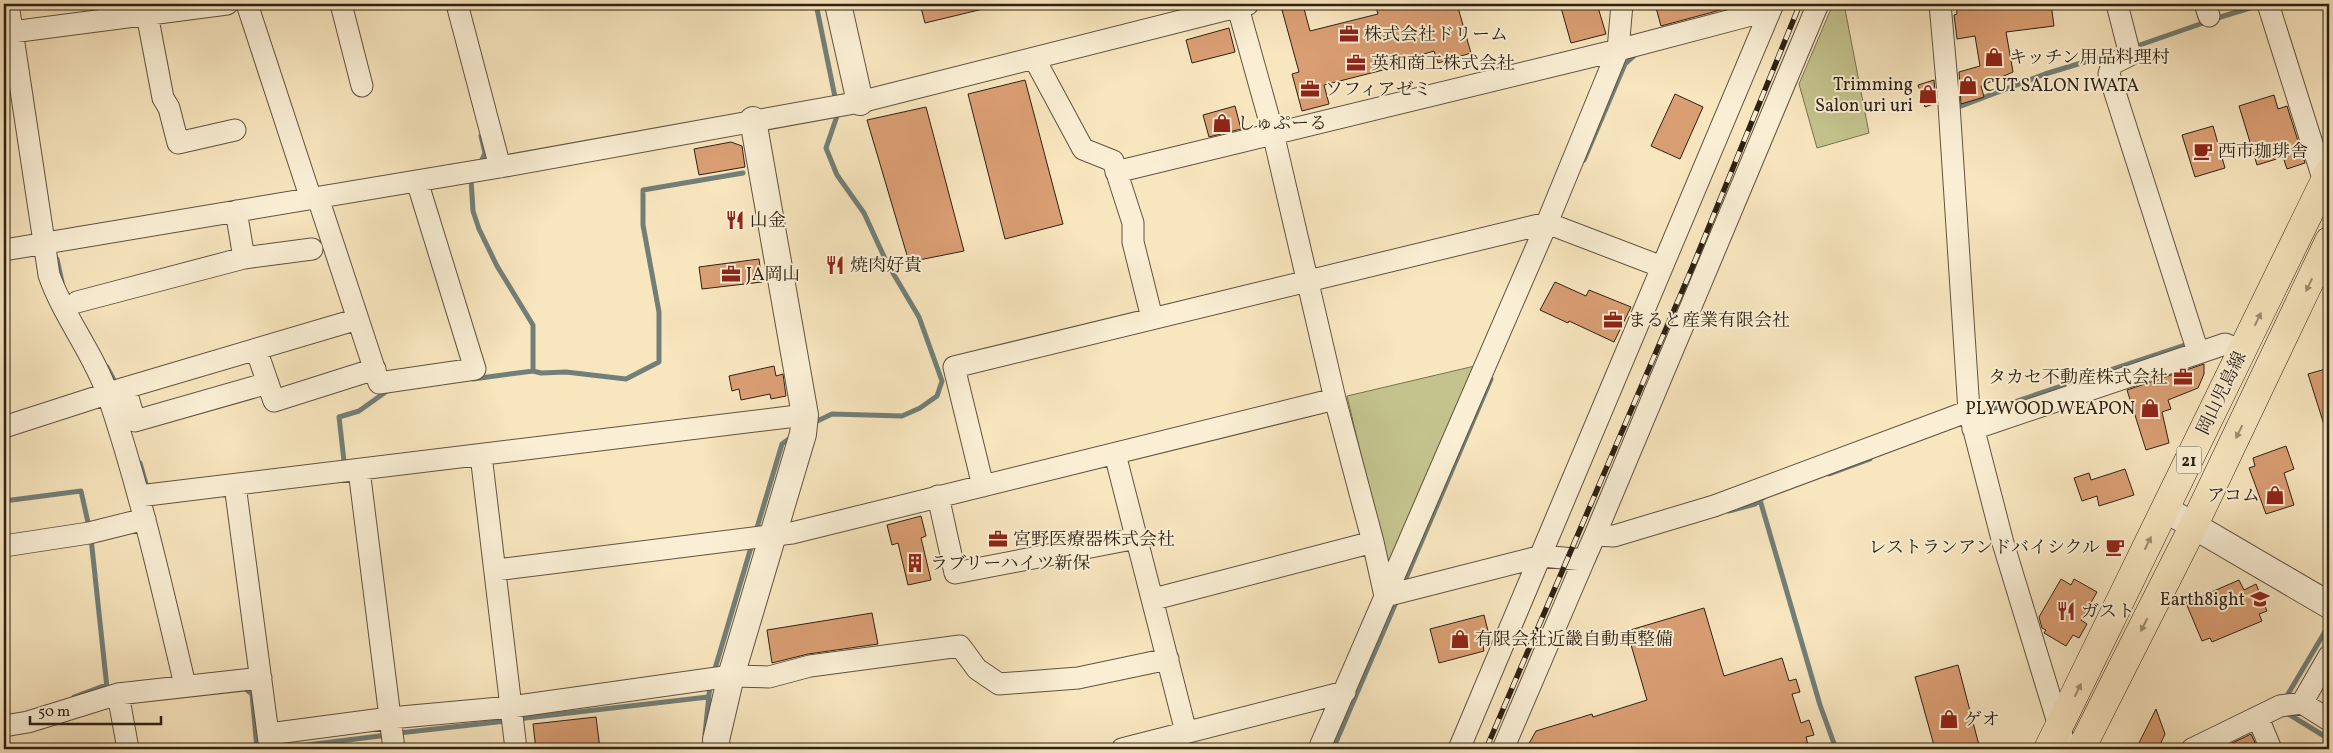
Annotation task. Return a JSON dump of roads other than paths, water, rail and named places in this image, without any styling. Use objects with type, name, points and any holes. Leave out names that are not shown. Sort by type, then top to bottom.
[{"type":"main road","name":"岡山児島線","points":[[2058,742],[2165,509],[2242,351],[2328,185]]},
{"type":"main road","name":"岡山児島線","points":[[2081,749],[2194,524],[2329,241]]},
{"type":"street","points":[[8,4],[19,31],[43,243],[49,275],[58,302],[94,361],[117,390],[134,421],[268,383]]},
{"type":"street","points":[[19,31],[147,14],[179,7],[227,4]]},
{"type":"street","points":[[247,4],[380,383],[475,369],[417,181]]},
{"type":"street","points":[[341,4],[362,86]]},
{"type":"street","points":[[457,4],[500,168]]},
{"type":"street","points":[[838,4],[843,105]]},
{"type":"street","points":[[1319,749],[1345,692],[1395,593],[1554,225],[1618,50],[1622,4]]},
{"type":"street","points":[[1503,749],[1818,4]]},
{"type":"street","points":[[1940,4],[1971,420],[2058,742]]},
{"type":"street","points":[[2117,4],[2130,55],[2112,64],[2109,74],[2198,352]]},
{"type":"street","points":[[2268,4],[2328,185]]},
{"type":"street","points":[[4,250],[500,168],[753,120],[843,105],[1241,5],[1335,399],[1373,542],[1395,593]]},
{"type":"street","points":[[1116,172],[1618,50],[1766,9]]},
{"type":"street","points":[[1459,749],[1542,556],[1662,267],[1766,9]]},
{"type":"street","points":[[147,14],[163,98],[169,108],[178,143],[234,130]]},
{"type":"street","points":[[1034,58],[1083,150],[1113,160],[1134,223],[1133,242],[1152,318]]},
{"type":"street","points":[[717,749],[719,678],[760,538],[804,424],[753,120]]},
{"type":"street","points":[[236,211],[244,258]]},
{"type":"street","points":[[983,486],[954,367],[1307,280],[1554,225],[1662,267]]},
{"type":"street","points":[[77,302],[244,258],[312,249]]},
{"type":"street","points":[[4,426],[358,318]]},
{"type":"street","points":[[1595,535],[1614,536],[1714,506],[1971,420],[2226,344],[2242,351]]},
{"type":"street","points":[[256,349],[274,401],[375,369]]},
{"type":"street","points":[[117,390],[146,495],[145,519],[192,685]]},
{"type":"street","points":[[496,570],[760,538],[983,486],[1335,399]]},
{"type":"street","points":[[146,495],[236,492],[359,470],[481,455],[804,424]]},
{"type":"street","points":[[1115,454],[1154,599],[1186,732]]},
{"type":"street","points":[[481,455],[516,749]]},
{"type":"street","points":[[359,470],[392,734]]},
{"type":"street","points":[[236,492],[254,679],[270,743],[392,734],[512,715],[719,678],[769,677],[810,666],[960,646],[977,669],[999,684],[1078,678],[1168,659]]},
{"type":"street","points":[[938,496],[955,573],[1138,538]]},
{"type":"street","points":[[2165,509],[2194,524],[2329,605]]},
{"type":"street","points":[[4,546],[89,533],[145,519]]},
{"type":"street","points":[[1154,599],[1373,542]]},
{"type":"street","points":[[1395,593],[1542,556],[1584,560]]},
{"type":"street","points":[[2192,749],[2291,704],[2329,656]]},
{"type":"street","points":[[4,726],[192,685],[254,679]]},
{"type":"street","points":[[1122,749],[1162,744],[1186,732],[1345,692]]},
{"type":"street","points":[[119,701],[128,749]]},
{"type":"street","points":[[2291,704],[2329,720]]},
{"type":"street","points":[[2258,718],[2271,749]]},
{"type":"waterway","points":[[816,4],[836,102]]},
{"type":"waterway","points":[[2214,19],[2263,4]]},
{"type":"waterway","points":[[2134,47],[2206,22]]},
{"type":"waterway","points":[[1584,160],[1625,64],[1636,54]]},
{"type":"waterway","points":[[1956,108],[2045,74],[2111,54]]},
{"type":"waterway","points":[[813,423],[832,414],[902,416],[920,408],[937,396],[942,381],[919,317],[887,263],[864,213],[837,175],[826,148],[837,116],[836,110]]},
{"type":"waterway","points":[[481,136],[485,153],[481,162]]},
{"type":"waterway","points":[[533,371],[541,373],[566,372],[626,379],[659,362],[659,312],[643,225],[643,190],[743,173]]},
{"type":"waterway","points":[[471,179],[473,211],[479,229],[497,266],[533,325],[533,371],[473,379]]},
{"type":"waterway","points":[[57,259],[62,282]]},
{"type":"waterway","points":[[1975,415],[2185,345]]},
{"type":"waterway","points":[[107,367],[117,386]]},
{"type":"waterway","points":[[1403,585],[1491,379]]},
{"type":"waterway","points":[[344,461],[339,417],[359,411],[387,391]]},
{"type":"waterway","points":[[756,531],[782,444],[793,436]]},
{"type":"waterway","points":[[1829,474],[1870,459]]},
{"type":"waterway","points":[[140,463],[148,491]]},
{"type":"waterway","points":[[4,501],[81,491],[89,527]]},
{"type":"waterway","points":[[1729,511],[1755,504],[1764,497]]},
{"type":"waterway","points":[[1760,500],[1820,705],[1836,749]]},
{"type":"waterway","points":[[91,538],[107,688]]},
{"type":"waterway","points":[[714,672],[752,544]]},
{"type":"waterway","points":[[1333,749],[1397,600]]},
{"type":"waterway","points":[[2287,699],[2288,694],[2326,630]]},
{"type":"waterway","points":[[74,697],[106,685]]},
{"type":"waterway","points":[[705,734],[710,685]]},
{"type":"waterway","points":[[243,687],[252,694],[257,749]]},
{"type":"waterway","points":[[517,719],[708,697]]},
{"type":"waterway","points":[[2285,712],[2329,739]]},
{"type":"waterway","points":[[399,733],[506,721]]},
{"type":"waterway","points":[[274,749],[388,735]]},
{"type":"railway","points":[[1486,749],[1692,268],[1800,4]]},
{"type":"place","name":"株式会社ドリーム","points":[[1349,34]]},
{"type":"place","name":"キッチン用品料理村","points":[[1994,57]]},
{"type":"place","name":"英和商工株式会社","points":[[1356,63]]},
{"type":"place","name":"CUT SALON IWATA","points":[[1968,85]]},
{"type":"place","name":"ソフィアゼミ","points":[[1310,89]]},
{"type":"place","name":"Trimming Salon uri uri","points":[[1928,94]]},
{"type":"place","name":"しゅぷーる","points":[[1222,123]]},
{"type":"place","name":"西市珈琲舎","points":[[2203,151]]},
{"type":"place","name":"山金","points":[[735,220]]},
{"type":"place","name":"焼肉好貴","points":[[835,265]]},
{"type":"place","name":"JA岡山","points":[[731,274]]},
{"type":"place","name":"まると産業有限会社","points":[[1613,320]]},
{"type":"place","name":"タカセ不動産株式会社","points":[[2183,377]]},
{"type":"place","name":"PLYWOOD WEAPON","points":[[2150,408]]},
{"type":"place","name":"アコム","points":[[2275,495]]},
{"type":"place","name":"宮野医療器株式会社","points":[[998,539]]},
{"type":"place","name":"レストランアンドバイシクル","points":[[2115,547]]},
{"type":"place","name":"ラブリーハイツ新保","points":[[915,563]]},
{"type":"place","name":"Earth8ight","points":[[2260,599]]},
{"type":"place","name":"ガスト","points":[[2066,611]]},
{"type":"place","name":"有限会社近畿自動車整備","points":[[1460,639]]},
{"type":"place","name":"ゲオ","points":[[1949,719]]}]
